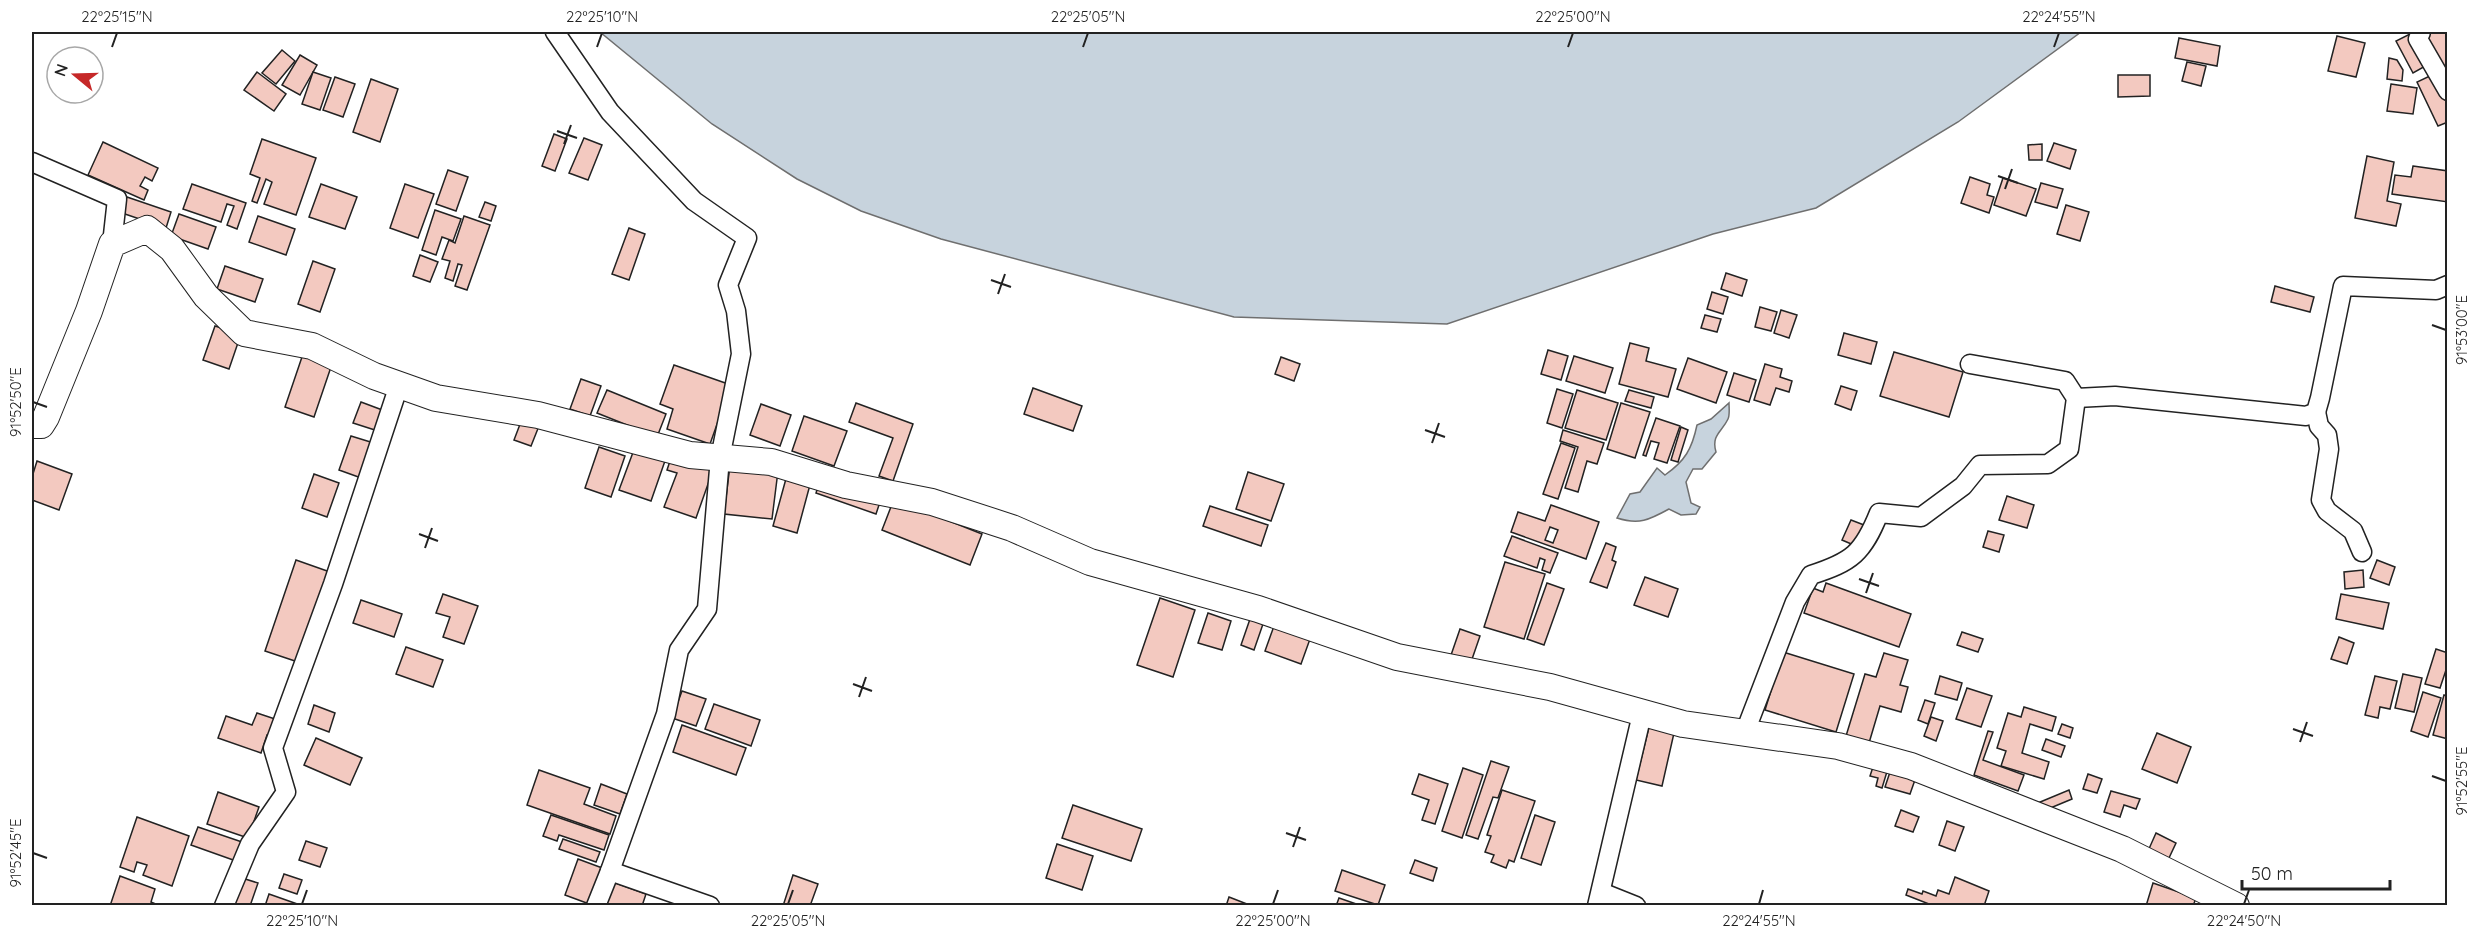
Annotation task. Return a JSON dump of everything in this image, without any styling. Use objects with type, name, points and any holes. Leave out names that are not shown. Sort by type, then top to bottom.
[{"type":"street","points":[[555,32],[610,112],[694,201],[747,238],[728,285],[736,311],[741,354],[720,458],[707,609],[679,650],[666,714],[596,906]]},
{"type":"street","points":[[2417,34],[2448,91]]},
{"type":"street","points":[[32,162],[117,199],[112,244],[89,311],[46,417],[41,425],[32,425]]},
{"type":"street","points":[[112,244],[147,229],[172,249],[206,296],[244,333],[312,346],[374,376],[436,398],[538,415],[690,455],[771,462],[846,485],[932,502],[1012,528],[1090,562],[1258,609],[1397,657],[1550,687],[1683,724],[1838,746],[1911,766],[2122,849],[2236,906]]},
{"type":"street","points":[[2362,552],[2353,531],[2327,511],[2321,500],[2329,449],[2327,435],[2319,426],[2316,412],[2343,286],[2436,290],[2448,285]]},
{"type":"street","points":[[1745,732],[1795,602],[1811,575],[1843,565],[1868,540],[1879,513],[1921,517],[1963,486],[1980,465],[2048,464],[2069,449],[2076,398],[2065,381],[1970,364]]},
{"type":"street","points":[[225,906],[250,844],[286,792],[273,747],[333,584],[399,385]]},
{"type":"street","points":[[2076,398],[2115,396],[2306,416],[2316,412]]},
{"type":"street","points":[[1636,906],[1599,899],[1642,714]]},
{"type":"street","points":[[610,871],[710,906]]},
{"type":"shaded area","points":[[600,32],[2081,32],[1958,122],[1816,208],[1713,234],[1447,324],[1234,317],[941,239],[861,211],[797,179],[712,124]]},
{"type":"shaded area","points":[[1729,403],[1729,417],[1715,442],[1716,452],[1702,469],[1693,469],[1686,482],[1691,503],[1700,507],[1696,514],[1681,515],[1669,509],[1644,520],[1632,521],[1617,518],[1630,494],[1640,492],[1657,468],[1665,475],[1678,465],[1690,448],[1697,425],[1711,419]]},
{"type":"building","points":[[2424,32],[2448,32],[2448,81]]},
{"type":"building","points":[[2412,33],[2429,64],[2413,73],[2396,41]]},
{"type":"building","points":[[2337,36],[2365,43],[2356,77],[2328,71]]},
{"type":"building","points":[[2179,38],[2220,46],[2217,66],[2175,58]]},
{"type":"building","points":[[282,50],[295,61],[276,84],[262,73]]},
{"type":"building","points":[[300,55],[317,65],[300,95],[282,85]]},
{"type":"building","points":[[2389,58],[2397,60],[2403,70],[2402,81],[2387,79]]},
{"type":"building","points":[[2187,62],[2206,66],[2201,86],[2182,81]]},
{"type":"building","points":[[257,72],[286,94],[274,111],[244,90]]},
{"type":"building","points":[[313,72],[331,78],[320,110],[302,104]]},
{"type":"building","points":[[2434,74],[2448,102],[2448,122],[2438,126],[2417,82]]},
{"type":"building","points":[[2118,75],[2150,75],[2150,96],[2118,97]]},
{"type":"building","points":[[335,77],[355,84],[343,117],[323,110]]},
{"type":"building","points":[[371,79],[398,89],[380,142],[353,132]]},
{"type":"building","points":[[2391,84],[2417,88],[2413,114],[2387,111]]},
{"type":"building","points":[[554,134],[567,139],[555,171],[542,166]]},
{"type":"building","points":[[584,138],[602,145],[588,180],[569,173]]},
{"type":"building","points":[[262,139],[316,158],[296,215],[264,204],[272,182],[266,179],[257,203],[252,201],[260,178],[250,174]]},
{"type":"building","points":[[103,142],[158,168],[152,181],[145,177],[140,186],[148,190],[144,200],[88,175]]},
{"type":"building","points":[[2054,143],[2076,150],[2070,169],[2047,161]]},
{"type":"building","points":[[2042,144],[2042,160],[2029,160],[2028,145]]},
{"type":"building","points":[[2367,156],[2394,162],[2387,201],[2401,204],[2396,226],[2355,218]]},
{"type":"building","points":[[2413,166],[2448,171],[2448,202],[2392,194],[2395,175],[2411,177]]},
{"type":"building","points":[[448,170],[468,177],[456,211],[436,204]]},
{"type":"building","points":[[1970,177],[1990,184],[1987,195],[1994,197],[1989,213],[1961,203]]},
{"type":"building","points":[[2003,178],[2036,189],[2026,216],[1994,205]]},
{"type":"building","points":[[2041,183],[2063,189],[2057,208],[2035,202]]},
{"type":"building","points":[[192,184],[246,203],[237,229],[227,225],[234,206],[227,204],[221,222],[183,209]]},
{"type":"building","points":[[321,184],[357,197],[345,229],[309,217]]},
{"type":"building","points":[[405,184],[434,194],[418,238],[390,228]]},
{"type":"building","points":[[127,197],[171,212],[166,228],[122,213]]},
{"type":"building","points":[[485,202],[496,206],[491,221],[479,217]]},
{"type":"building","points":[[2066,205],[2089,212],[2080,241],[2057,234]]},
{"type":"building","points":[[435,210],[461,219],[453,241],[442,237],[436,255],[422,250]]},
{"type":"building","points":[[179,214],[216,227],[208,249],[171,236]]},
{"type":"building","points":[[258,216],[295,229],[286,255],[249,242]]},
{"type":"building","points":[[464,216],[490,225],[467,290],[455,286],[462,265],[458,264],[453,281],[445,278],[450,261],[442,259],[449,240],[455,243]]},
{"type":"building","points":[[629,228],[645,234],[629,280],[612,274]]},
{"type":"building","points":[[420,255],[438,262],[430,282],[413,276]]},
{"type":"building","points":[[313,261],[335,269],[320,312],[298,304]]},
{"type":"building","points":[[225,266],[263,279],[255,302],[217,289]]},
{"type":"building","points":[[1726,273],[1747,280],[1742,296],[1721,289]]},
{"type":"building","points":[[2275,286],[2314,297],[2310,312],[2271,302]]},
{"type":"building","points":[[1712,292],[1728,297],[1723,314],[1707,309]]},
{"type":"building","points":[[1760,307],[1777,312],[1771,331],[1755,327]]},
{"type":"building","points":[[1781,310],[1797,315],[1789,338],[1774,333]]},
{"type":"building","points":[[1705,315],[1721,319],[1717,332],[1701,328]]},
{"type":"building","points":[[215,326],[241,334],[229,369],[203,360]]},
{"type":"building","points":[[1844,333],[1877,342],[1871,364],[1838,355]]},
{"type":"building","points":[[1630,343],[1649,348],[1646,361],[1676,369],[1668,397],[1619,384]]},
{"type":"building","points":[[1548,350],[1568,356],[1561,380],[1541,374]]},
{"type":"building","points":[[1894,352],[1963,372],[1949,417],[1880,396]]},
{"type":"building","points":[[303,354],[332,364],[314,417],[285,407]]},
{"type":"building","points":[[1574,356],[1613,368],[1605,393],[1566,381]]},
{"type":"building","points":[[1281,357],[1300,364],[1294,381],[1275,374]]},
{"type":"building","points":[[1688,358],[1727,372],[1716,403],[1677,389]]},
{"type":"building","points":[[1765,364],[1782,369],[1780,377],[1792,381],[1789,392],[1776,388],[1770,405],[1754,400]]},
{"type":"building","points":[[674,365],[731,385],[710,444],[667,429],[673,409],[660,404]]},
{"type":"building","points":[[1734,373],[1756,380],[1749,402],[1727,395]]},
{"type":"building","points":[[581,379],[601,386],[590,416],[570,409]]},
{"type":"building","points":[[1841,386],[1857,391],[1851,410],[1835,404]]},
{"type":"building","points":[[1033,388],[1082,406],[1073,431],[1024,414]]},
{"type":"building","points":[[1557,389],[1573,394],[1562,428],[1547,423]]},
{"type":"building","points":[[607,390],[666,414],[657,437],[597,413]]},
{"type":"building","points":[[1577,390],[1618,403],[1606,440],[1565,428]]},
{"type":"building","points":[[1629,390],[1654,397],[1651,408],[1625,401]]},
{"type":"building","points":[[361,402],[385,411],[378,431],[353,423]]},
{"type":"building","points":[[856,403],[913,424],[893,481],[879,476],[893,438],[849,422]]},
{"type":"building","points":[[1621,403],[1650,412],[1635,458],[1607,449]]},
{"type":"building","points":[[761,404],[791,415],[780,446],[750,435]]},
{"type":"building","points":[[804,416],[847,431],[834,466],[792,451]]},
{"type":"building","points":[[1656,418],[1680,426],[1667,463],[1654,459],[1659,443],[1651,441],[1646,456],[1643,455]]},
{"type":"building","points":[[522,419],[539,426],[531,446],[514,440]]},
{"type":"building","points":[[1681,427],[1688,430],[1678,462],[1671,460]]},
{"type":"building","points":[[1563,430],[1604,443],[1597,464],[1587,461],[1578,492],[1565,488],[1578,447],[1560,441]]},
{"type":"building","points":[[351,436],[377,444],[364,479],[339,470]]},
{"type":"building","points":[[1561,443],[1575,448],[1558,499],[1543,494]]},
{"type":"building","points":[[599,447],[625,456],[611,497],[585,488]]},
{"type":"building","points":[[635,447],[666,458],[651,501],[619,490]]},
{"type":"building","points":[[672,455],[713,470],[696,518],[664,507],[677,473],[667,470]]},
{"type":"building","points":[[37,461],[72,474],[59,510],[32,500],[32,477]]},
{"type":"building","points":[[730,465],[778,471],[772,519],[724,514]]},
{"type":"building","points":[[1248,472],[1284,484],[1271,521],[1236,509]]},
{"type":"building","points":[[314,474],[339,483],[327,517],[302,508]]},
{"type":"building","points":[[787,475],[811,481],[797,533],[773,526]]},
{"type":"building","points":[[820,481],[880,502],[876,514],[816,493]]},
{"type":"building","points":[[2007,496],[2034,505],[2027,528],[1999,520]]},
{"type":"building","points":[[894,499],[982,534],[970,565],[882,530]]},
{"type":"building","points":[[1551,505],[1599,522],[1586,559],[1511,532],[1518,512],[1545,521]],"holes":[[[1550,527],[1558,530],[1553,543],[1545,540]]]},
{"type":"building","points":[[1210,506],[1268,525],[1261,546],[1203,526]]},
{"type":"building","points":[[1851,520],[1864,525],[1856,546],[1842,540]]},
{"type":"building","points":[[1988,531],[2004,535],[1999,552],[1983,547]]},
{"type":"building","points":[[1512,536],[1558,553],[1550,573],[1542,570],[1545,560],[1540,558],[1537,568],[1504,556]]},
{"type":"building","points":[[1606,543],[1616,547],[1612,560],[1616,562],[1607,588],[1590,582]]},
{"type":"building","points":[[296,560],[330,572],[298,662],[265,651]]},
{"type":"building","points":[[2377,560],[2395,567],[2389,585],[2370,578]]},
{"type":"building","points":[[1505,562],[1545,574],[1524,639],[1484,627]]},
{"type":"building","points":[[2363,570],[2364,587],[2345,589],[2344,572]]},
{"type":"building","points":[[1645,577],[1678,589],[1668,617],[1634,605]]},
{"type":"building","points":[[1547,583],[1564,589],[1544,645],[1527,639]]},
{"type":"building","points":[[1826,583],[1911,614],[1899,647],[1804,613],[1813,588],[1823,592]]},
{"type":"building","points":[[443,594],[478,606],[464,644],[443,637],[450,617],[436,613]]},
{"type":"building","points":[[2341,594],[2389,603],[2383,629],[2336,619]]},
{"type":"building","points":[[1160,598],[1195,610],[1173,677],[1137,665]]},
{"type":"building","points":[[361,600],[402,614],[394,637],[353,623]]},
{"type":"building","points":[[1208,613],[1231,621],[1222,650],[1198,643]]},
{"type":"building","points":[[1250,619],[1263,624],[1254,650],[1241,645]]},
{"type":"building","points":[[1274,626],[1310,639],[1301,664],[1265,651]]},
{"type":"building","points":[[1460,629],[1480,636],[1470,665],[1450,658]]},
{"type":"building","points":[[1962,632],[1983,639],[1978,652],[1957,645]]},
{"type":"building","points":[[2339,637],[2354,643],[2347,664],[2331,659]]},
{"type":"building","points":[[406,647],[443,660],[433,687],[396,674]]},
{"type":"building","points":[[2436,649],[2448,653],[2448,664],[2440,688],[2425,684]]},
{"type":"building","points":[[1783,652],[1854,674],[1836,732],[1765,710]]},
{"type":"building","points":[[1884,653],[1908,660],[1900,685],[1908,687],[1901,712],[1880,706],[1869,743],[1846,736],[1865,674],[1876,677]]},
{"type":"building","points":[[2403,674],[2422,678],[2414,712],[2395,708]]},
{"type":"building","points":[[1940,676],[1962,683],[1957,700],[1935,694]]},
{"type":"building","points":[[2375,676],[2397,681],[2390,709],[2380,707],[2378,718],[2365,715]]},
{"type":"building","points":[[1967,688],[1992,696],[1981,727],[1956,719]]},
{"type":"building","points":[[682,691],[706,699],[696,726],[672,718]]},
{"type":"building","points":[[2423,692],[2441,698],[2428,737],[2411,731]]},
{"type":"building","points":[[2444,695],[2448,696],[2448,739],[2433,735]]},
{"type":"building","points":[[1925,700],[1935,703],[1928,724],[1918,720]]},
{"type":"building","points":[[714,704],[760,720],[751,746],[705,729]]},
{"type":"building","points":[[314,705],[335,713],[329,732],[308,724]]},
{"type":"building","points":[[2024,707],[2056,717],[2052,731],[2030,724],[2022,753],[2049,762],[2044,779],[2001,766],[2006,751],[1997,748],[2008,713],[2021,717]]},
{"type":"building","points":[[257,713],[278,720],[273,738],[267,735],[261,753],[218,738],[226,716],[252,725]]},
{"type":"building","points":[[1931,717],[1943,721],[1936,741],[1924,736]]},
{"type":"building","points":[[2062,724],[2073,728],[2070,738],[2058,734]]},
{"type":"building","points":[[682,725],[746,748],[736,775],[673,752]]},
{"type":"building","points":[[1649,727],[1674,733],[1662,786],[1636,780]]},
{"type":"building","points":[[1988,731],[1993,732],[1983,760],[2024,775],[2018,791],[1974,775]]},
{"type":"building","points":[[2157,733],[2191,747],[2177,783],[2142,769]]},
{"type":"building","points":[[316,738],[362,758],[350,785],[304,765]]},
{"type":"building","points":[[2046,739],[2065,746],[2061,757],[2042,750]]},
{"type":"building","points":[[1491,761],[1509,767],[1498,798],[1493,797],[1478,839],[1466,835]]},
{"type":"building","points":[[1875,761],[1889,765],[1882,788],[1876,786],[1878,778],[1870,776]]},
{"type":"building","points":[[1463,768],[1483,775],[1462,838],[1442,831]]},
{"type":"building","points":[[1891,769],[1916,777],[1910,794],[1885,787]]},
{"type":"building","points":[[539,770],[590,788],[584,804],[616,816],[610,834],[527,805]]},
{"type":"building","points":[[1419,774],[1448,784],[1435,824],[1422,820],[1429,800],[1412,794]]},
{"type":"building","points":[[2088,774],[2102,779],[2097,793],[2083,789]]},
{"type":"building","points":[[601,784],[627,794],[620,814],[594,805]]},
{"type":"building","points":[[1502,790],[1535,801],[1514,862],[1509,860],[1506,868],[1491,862],[1494,855],[1485,852],[1491,836],[1487,835]]},
{"type":"building","points":[[2069,790],[2072,799],[2036,814],[2033,805]]},
{"type":"building","points":[[2111,791],[2140,799],[2136,809],[2124,805],[2120,817],[2104,812]]},
{"type":"building","points":[[218,792],[259,807],[248,838],[207,824]]},
{"type":"building","points":[[1073,805],[1142,829],[1131,861],[1062,838]]},
{"type":"building","points":[[1901,810],[1919,817],[1913,832],[1895,826]]},
{"type":"building","points":[[551,815],[609,835],[604,850],[559,835],[557,841],[543,836]]},
{"type":"building","points":[[1535,815],[1555,822],[1541,865],[1521,858]]},
{"type":"building","points":[[137,817],[189,836],[172,886],[143,875],[147,865],[137,862],[134,872],[120,867]]},
{"type":"building","points":[[1947,821],[1964,827],[1955,851],[1939,845]]},
{"type":"building","points":[[198,827],[242,842],[236,861],[191,845]]},
{"type":"building","points":[[2156,833],[2176,843],[2168,860],[2148,851]]},
{"type":"building","points":[[563,839],[600,852],[596,862],[559,849]]},
{"type":"building","points":[[306,841],[327,848],[320,867],[299,860]]},
{"type":"building","points":[[1057,844],[1093,856],[1082,890],[1046,878]]},
{"type":"building","points":[[578,859],[605,869],[592,905],[565,895]]},
{"type":"building","points":[[1415,860],[1437,868],[1433,881],[1410,873]]},
{"type":"building","points":[[1342,870],[1385,885],[1378,905],[1335,891]]},
{"type":"building","points":[[284,874],[302,880],[297,894],[279,888]]},
{"type":"building","points":[[793,875],[818,884],[810,906],[783,906]]},
{"type":"building","points":[[120,876],[155,889],[151,902],[160,906],[110,906]]},
{"type":"building","points":[[1955,877],[1989,891],[1984,906],[1934,906],[1906,895],[1908,889],[1936,896],[1938,890],[1949,894]]},
{"type":"building","points":[[242,878],[258,883],[250,906],[232,906]]},
{"type":"building","points":[[613,882],[646,894],[642,906],[605,906]]},
{"type":"building","points":[[2153,883],[2196,898],[2193,906],[2146,906]]},
{"type":"building","points":[[269,894],[303,906],[265,906]]},
{"type":"building","points":[[1229,897],[1252,906],[1226,906]]},
{"type":"building","points":[[1339,898],[1362,906],[1336,906]]}]
